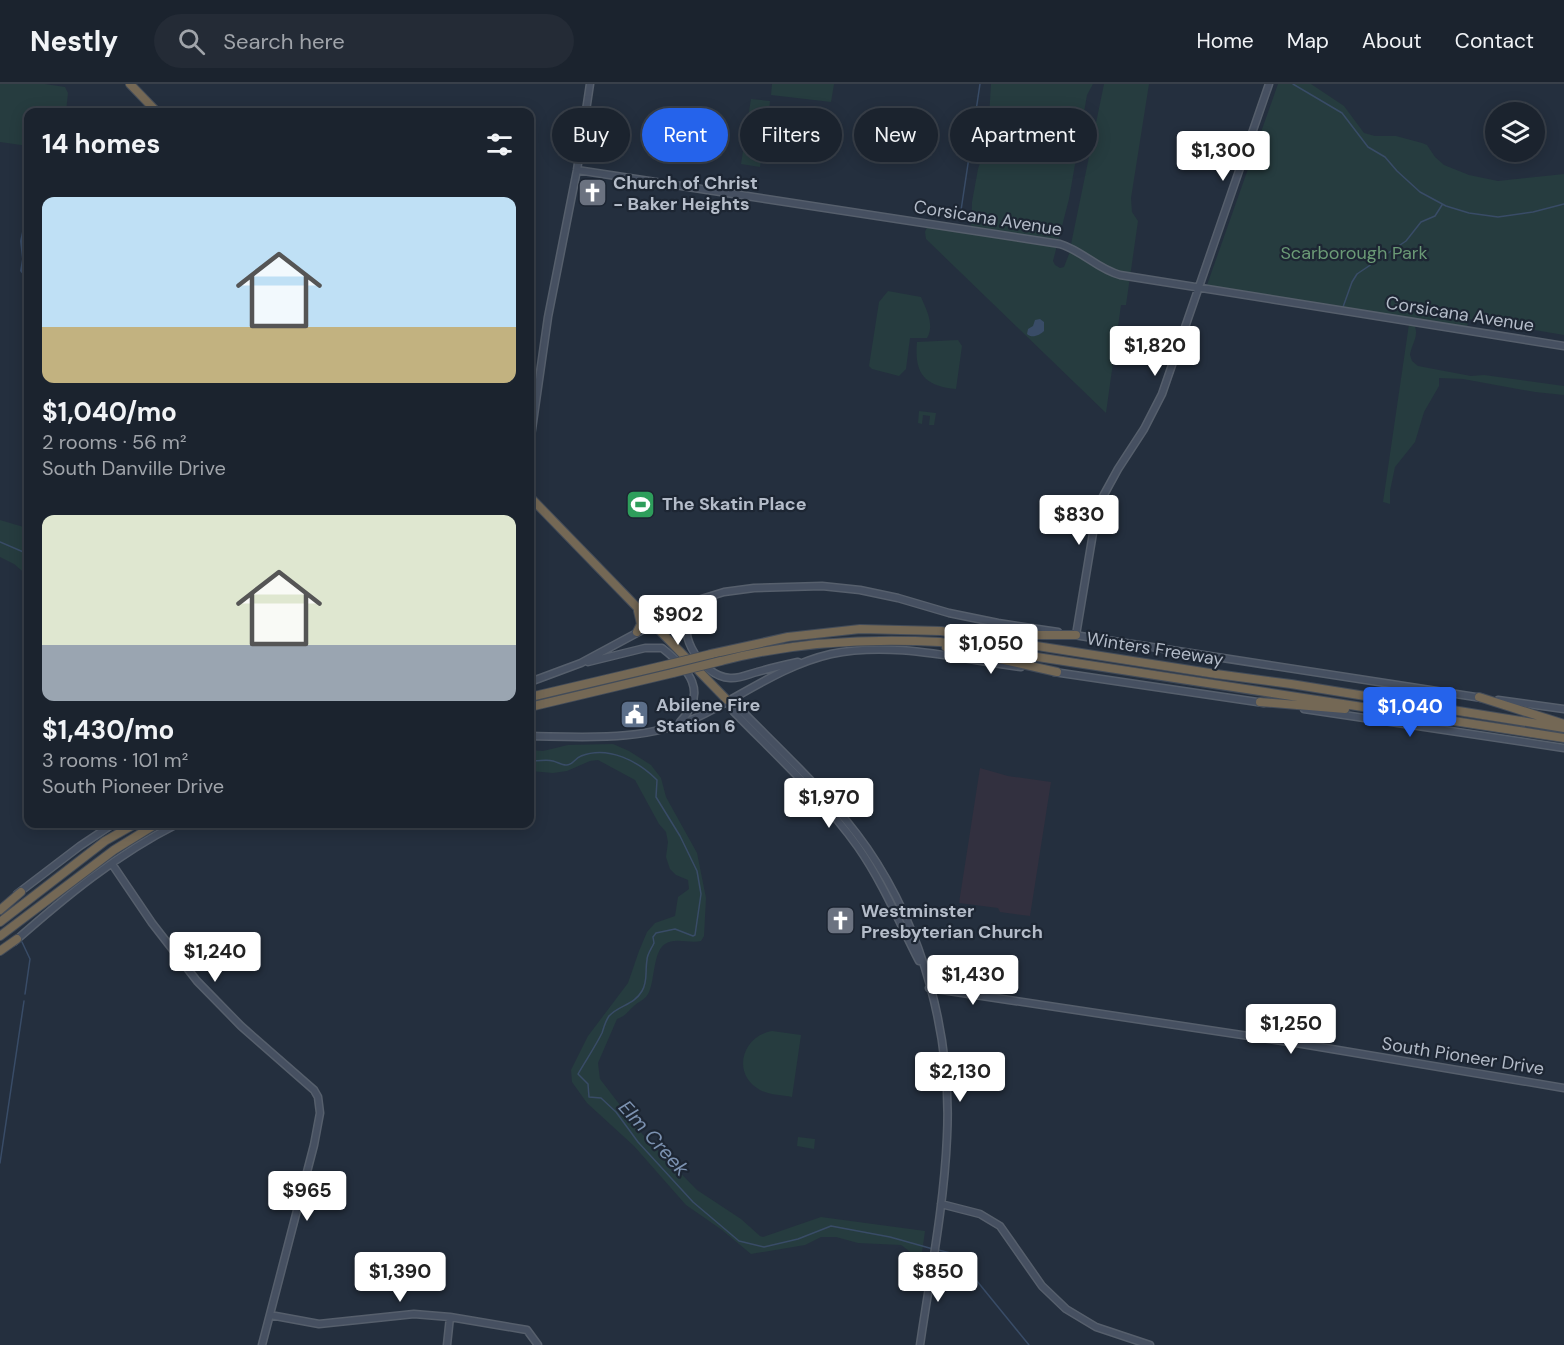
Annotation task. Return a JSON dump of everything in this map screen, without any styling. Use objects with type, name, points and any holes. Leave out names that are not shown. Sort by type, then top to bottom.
[{"type":"highway","points":[[130,84],[154,108]]},
{"type":"highway","points":[[534,501],[727,700]]},
{"type":"highway","points":[[639,610],[658,616],[668,615]]},
{"type":"highway","points":[[637,632],[641,623],[639,610]]},
{"type":"highway","name":"Winters Freeway","points":[[534,695],[788,637],[860,629],[934,631],[1564,726]]},
{"type":"highway","points":[[934,631],[1076,635]]},
{"type":"highway","name":"Winters Freeway","points":[[534,708],[568,697],[789,646],[863,640],[912,640],[976,647],[1564,738]]},
{"type":"highway","points":[[912,640],[1057,672]]},
{"type":"highway","points":[[1479,697],[1564,726]]},
{"type":"highway","points":[[1260,702],[1407,714]]},
{"type":"highway","points":[[0,922],[105,841],[128,828]]},
{"type":"highway","points":[[0,936],[114,850],[150,828]]},
{"type":"highway","points":[[0,909],[21,892]]},
{"type":"highway","points":[[0,952],[17,939]]},
{"type":"main road","points":[[534,415],[548,317],[577,170],[590,84]]},
{"type":"main road","points":[[1076,635],[1094,527],[1101,500],[1158,402],[1269,84]]},
{"type":"main road","name":"Corsicana Avenue","points":[[577,170],[1060,244],[1075,249],[1112,273],[1564,346]]},
{"type":"main road","points":[[581,663],[668,615],[711,596],[737,590],[792,586],[846,588],[879,593],[949,613],[989,621],[1564,709]]},
{"type":"main road","points":[[711,596],[691,612],[687,620],[686,633],[691,648],[711,670],[717,675],[730,678],[855,650],[900,650],[1564,748]]},
{"type":"main road","points":[[534,681],[581,663],[645,648],[662,648],[690,677],[699,716]]},
{"type":"main road","points":[[534,736],[596,738],[628,736],[660,730],[699,716],[784,671],[814,659]]},
{"type":"main road","points":[[743,712],[740,700],[745,691]]},
{"type":"main road","points":[[678,725],[690,711],[696,696]]},
{"type":"main road","points":[[727,700],[735,704],[830,802],[865,846],[890,887],[916,948],[929,988],[943,1051],[947,1092],[947,1137],[941,1204],[920,1345]]},
{"type":"main road","points":[[727,700],[734,712],[828,809],[857,846],[882,885],[916,948]]},
{"type":"main road","points":[[712,709],[734,712]]},
{"type":"main road","points":[[21,892],[85,842],[107,828]]},
{"type":"main road","points":[[17,939],[61,901],[155,834],[168,828]]},
{"type":"main road","points":[[112,864],[196,981],[241,1026],[306,1082],[318,1097],[320,1113],[314,1145],[262,1345]]},
{"type":"main road","name":"South Pioneer Drive","points":[[929,988],[1302,1044],[1564,1088]]},
{"type":"main road","points":[[941,1204],[970,1210],[987,1217],[1000,1226],[1042,1286],[1066,1309],[1096,1327],[1150,1345]]},
{"type":"main road","points":[[270,1315],[319,1324],[404,1314],[450,1317],[527,1330],[538,1345]]},
{"type":"main road","points":[[447,1345],[450,1317]]},
{"type":"shaded area","points":[[980,768],[1008,776],[1051,782],[1030,916],[1000,912],[998,908],[959,903]]},
{"type":"green space","points":[[0,84],[45,84],[65,87],[68,93],[66,108],[24,108],[24,145],[0,142]]},
{"type":"green space","points":[[772,84],[834,84],[831,102],[771,95]]},
{"type":"green space","points":[[991,84],[1093,84],[1087,95],[1085,108],[990,108]]},
{"type":"green space","points":[[1104,84],[1149,84],[1131,198],[1132,212],[1138,221],[1126,305],[1121,305],[1106,413],[926,239],[927,227],[971,234],[972,202],[980,162],[1075,162],[1069,199],[1053,261],[1060,268],[1064,267],[1069,254],[1088,162],[1097,162],[1097,118]]},
{"type":"green space","name":"Scarborough Park","points":[[1278,84],[1311,84],[1344,106],[1364,133],[1375,136],[1396,136],[1427,145],[1444,165],[1469,175],[1498,181],[1564,174],[1564,335],[1469,319],[1467,328],[1207,285]]},
{"type":"green space","points":[[751,99],[770,101],[769,108],[750,108]]},
{"type":"green space","points":[[741,162],[761,162],[760,167],[741,164]]},
{"type":"green space","points":[[888,291],[921,297],[930,322],[927,338],[910,338],[906,369],[899,376],[872,369],[869,366],[879,302]]},
{"type":"green space","points":[[1409,324],[1414,325],[1416,329],[1410,355],[1412,361],[1418,366],[1471,376],[1484,375],[1564,386],[1564,395],[1463,379],[1439,378],[1439,386],[1424,412],[1415,442],[1395,467],[1390,504],[1383,502]]},
{"type":"green space","points":[[958,340],[962,346],[956,389],[936,385],[929,381],[917,362],[917,342]]},
{"type":"green space","points":[[919,411],[936,413],[934,425],[929,425],[930,416],[923,415],[922,424],[918,423]]},
{"type":"green space","points":[[0,520],[24,527],[24,573],[0,557]]},
{"type":"green space","points":[[613,744],[651,765],[661,778],[666,797],[697,853],[706,898],[704,936],[701,941],[673,941],[661,948],[656,959],[648,994],[625,1015],[617,1019],[598,1063],[600,1079],[643,1135],[697,1190],[741,1219],[760,1236],[763,1237],[821,1217],[925,1231],[921,1260],[901,1245],[858,1243],[836,1237],[821,1237],[805,1245],[751,1254],[686,1205],[634,1146],[587,1103],[572,1082],[571,1070],[588,1036],[628,983],[647,932],[655,923],[675,916],[678,897],[689,889],[688,880],[676,875],[670,869],[666,857],[668,842],[666,832],[659,824],[635,780],[598,760],[567,771],[553,773],[534,771],[534,750],[543,751],[568,745]]},
{"type":"green space","points":[[772,1031],[801,1035],[792,1097],[760,1090],[745,1075],[743,1066],[747,1048],[753,1040]]},
{"type":"green space","points":[[798,1137],[815,1139],[814,1149],[797,1146]]},
{"type":"water","points":[[24,222],[24,276],[20,271],[22,259],[20,241]]},
{"type":"water","points":[[1040,319],[1044,322],[1044,331],[1034,336],[1027,334],[1035,320]]},
{"type":"waterway","points":[[960,217],[980,84]]},
{"type":"waterway","points":[[1293,84],[1342,113],[1368,147],[1385,157],[1420,192],[1446,206],[1469,213],[1498,217],[1533,212],[1564,204]]},
{"type":"waterway","points":[[1343,307],[1357,274],[1406,241],[1421,222],[1435,216],[1442,205]]},
{"type":"waterway","name":"Elm Creek","points":[[0,542],[24,552]]},
{"type":"waterway","name":"Elm Creek","points":[[534,761],[550,760],[568,765],[577,758],[592,753],[613,754],[623,757],[650,773],[657,780],[656,797],[680,836],[697,871],[701,894],[695,935],[675,929],[656,933],[647,958],[646,980],[642,991],[639,996],[609,1016],[602,1033],[578,1074],[588,1084],[589,1097],[601,1098],[616,1112],[638,1142],[693,1202],[739,1241],[764,1247],[798,1239],[831,1226],[890,1237],[933,1249]]},
{"type":"waterway","points":[[22,942],[30,959],[25,994]]},
{"type":"waterway","points":[[0,1163],[24,1001]]},
{"type":"waterway","name":"Elm Creek","points":[[938,1250],[955,1254],[1029,1345]]},
{"type":"place","name":"Church of Christ - Baker Heights","points":[[592,193]]},
{"type":"place","name":"The Skatin Place","points":[[641,504]]},
{"type":"place","name":"Abilene Fire Station 6","points":[[635,715]]},
{"type":"place","name":"Westminster Presbyterian Church","points":[[840,921]]}]
